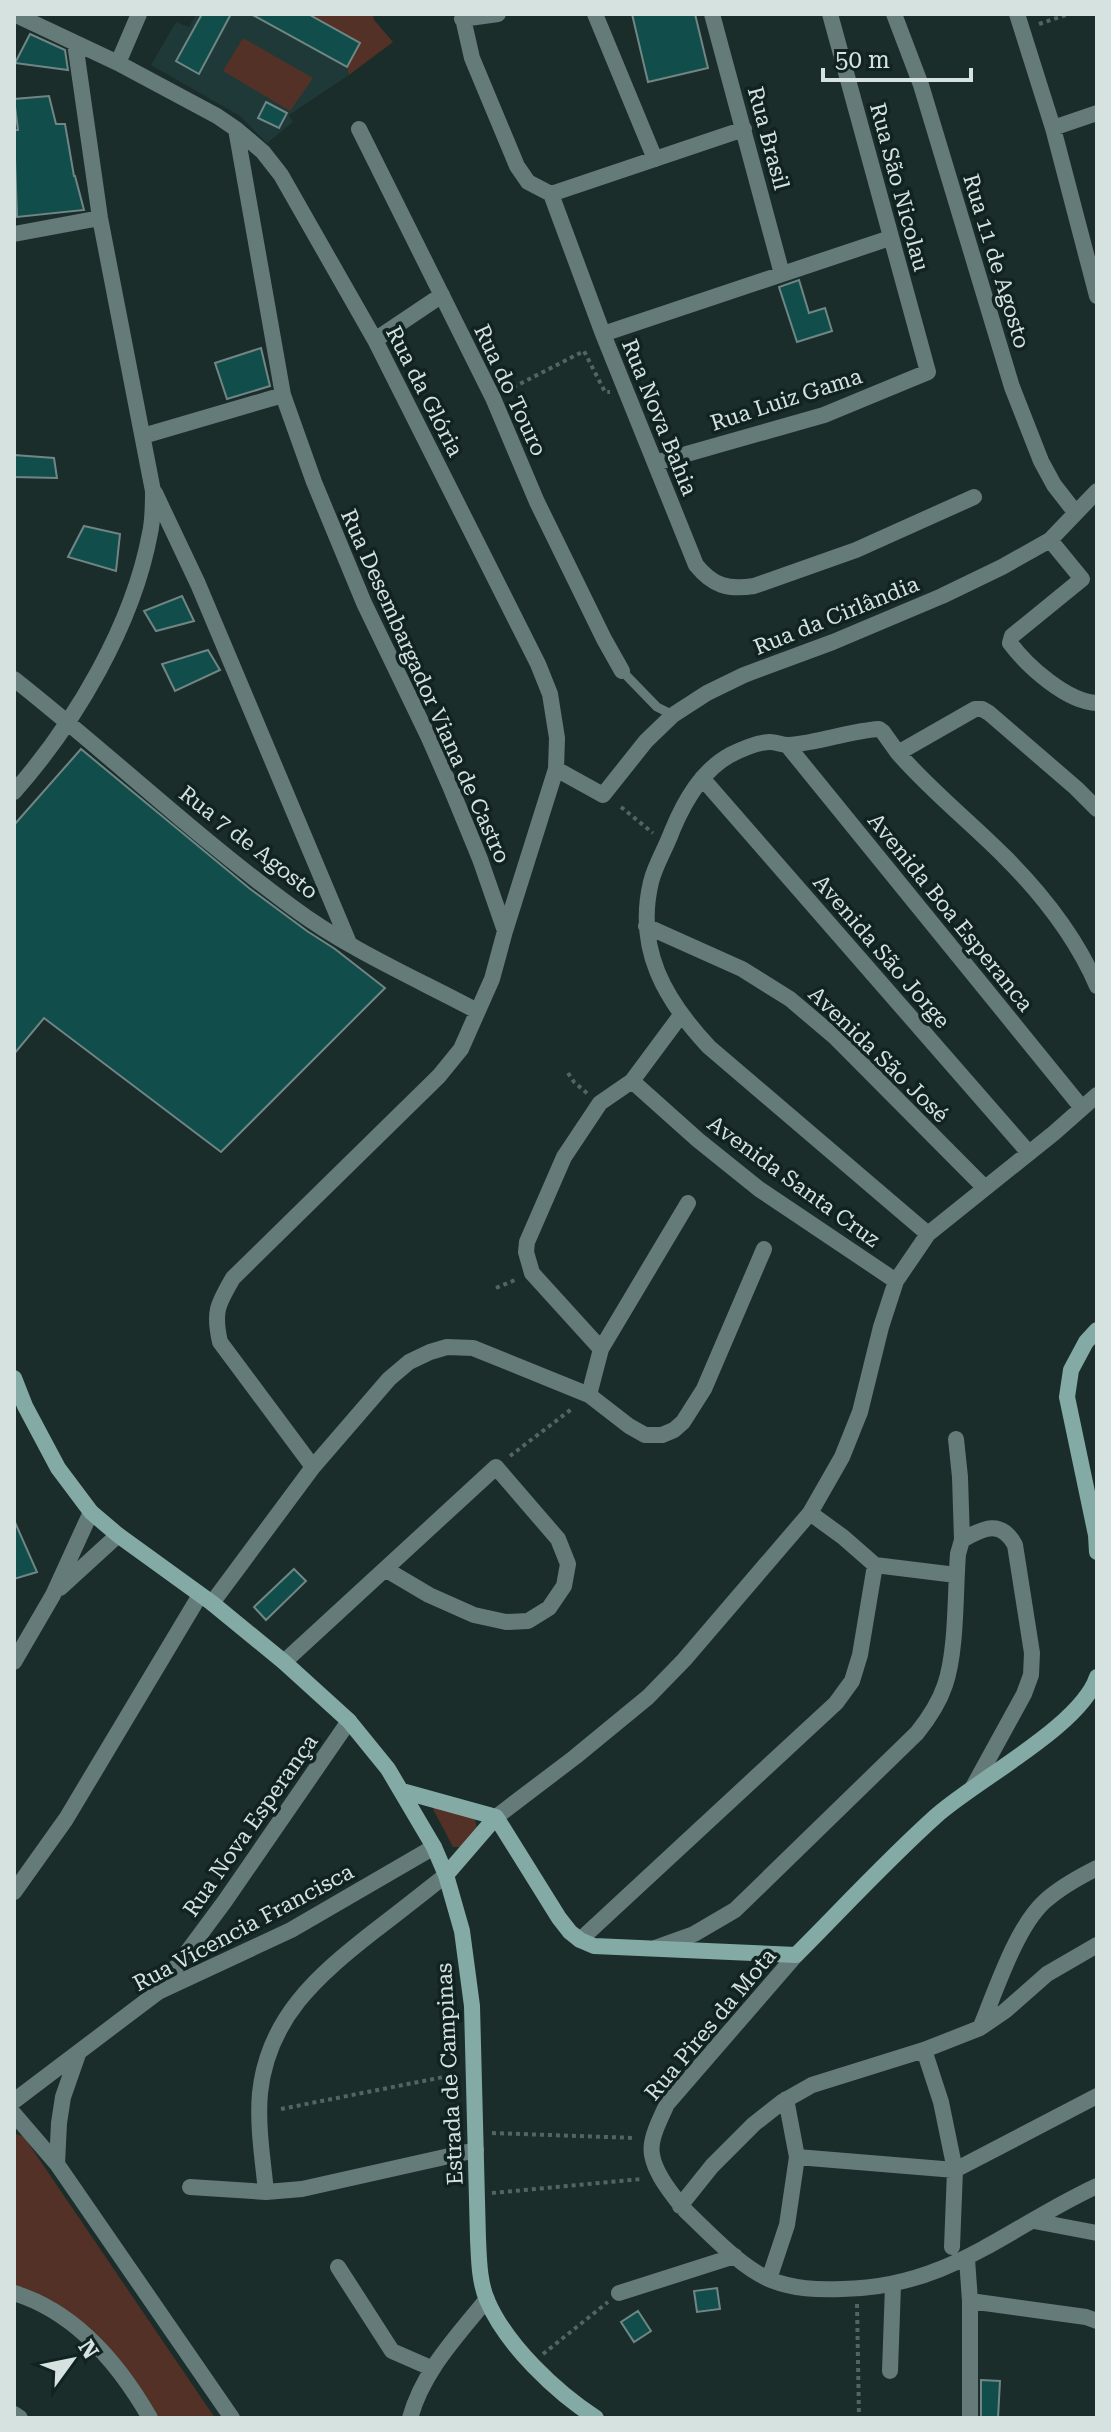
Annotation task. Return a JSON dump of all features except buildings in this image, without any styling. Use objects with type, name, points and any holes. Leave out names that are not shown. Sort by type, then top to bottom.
[{"type":"main road","points":[[1097,1330],[1086,1342],[1071,1370],[1067,1397],[1097,1552]]},
{"type":"main road","name":"Estrada de Campinas","points":[[14,1378],[25,1406],[58,1468],[91,1512],[284,1662],[349,1721],[388,1769],[434,1847],[446,1875],[462,1931],[472,2006],[480,2270],[487,2299],[499,2322],[532,2363],[555,2387],[596,2418]]},
{"type":"main road","name":"Rua Pires da Mota","points":[[796,1955],[936,1815],[1057,1728],[1079,1706],[1097,1677]]},
{"type":"main road","points":[[402,1791],[496,1817],[559,1918],[570,1932],[594,1946],[796,1955]]},
{"type":"main road","points":[[446,1875],[496,1817]]},
{"type":"street","name":"Rua da Glória","points":[[14,14],[50,21],[75,43],[217,116],[263,152],[281,175],[375,340],[538,664],[550,694],[557,738],[556,769],[505,931]]},
{"type":"street","points":[[118,63],[139,14]]},
{"type":"street","points":[[498,14],[462,16],[472,58],[517,166],[528,182],[551,194],[744,129]]},
{"type":"street","points":[[595,14],[655,159]]},
{"type":"street","name":"Rua Brasil","points":[[712,14],[782,274]]},
{"type":"street","name":"Rua São Nicolau","points":[[830,14],[928,372]]},
{"type":"street","name":"Rua 11 de Agosto","points":[[894,14],[921,85],[1012,387],[1041,461],[1054,485],[1075,512]]},
{"type":"street","points":[[1019,22],[1053,128],[1097,296]]},
{"type":"street","points":[[14,792],[70,722],[104,659],[140,572],[151,531],[153,491],[100,218],[75,43]]},
{"type":"street","points":[[1053,128],[1097,113]]},
{"type":"street","name":"Rua Desembargador Viana de Castro","points":[[236,129],[283,395],[314,482],[364,603],[450,786],[505,931]]},
{"type":"street","name":"Rua do Touro","points":[[359,129],[493,398],[537,502],[622,671]]},
{"type":"street","name":"Rua Nova Bahia","points":[[551,194],[603,334],[696,565],[707,579],[739,589],[754,586],[856,550],[974,497]]},
{"type":"street","points":[[14,234],[100,218]]},
{"type":"street","points":[[603,334],[890,238]]},
{"type":"street","points":[[375,340],[442,295]]},
{"type":"street","name":"Rua Luiz Gama","points":[[655,463],[824,415],[928,372]]},
{"type":"street","points":[[143,436],[283,395]]},
{"type":"street","points":[[153,491],[198,584],[349,943]]},
{"type":"street","name":"Rua da Cirlândia","points":[[556,769],[603,795],[646,741],[673,715],[707,693],[744,675],[942,596],[1050,540],[1097,491]]},
{"type":"street","points":[[1050,540],[1082,579],[1012,636],[1010,643],[1051,683],[1086,702],[1097,703]]},
{"type":"street","name":"Rua 7 de Agosto","points":[[14,679],[293,908],[349,943],[477,1011]]},
{"type":"street","points":[[898,753],[969,711],[982,709],[1097,809]]},
{"type":"street","points":[[928,1234],[709,1047],[665,991],[646,926],[652,880],[681,809],[702,778],[729,756],[752,745],[771,742],[787,745],[879,729],[920,779],[1004,856],[1047,904],[1097,986]]},
{"type":"street","name":"Avenida Boa Esperanca","points":[[787,745],[1082,1108]]},
{"type":"street","name":"Avenida São Jorge","points":[[702,778],[1029,1153]]},
{"type":"street","name":"Avenida São José","points":[[646,926],[742,969],[790,999],[836,1038],[984,1187]]},
{"type":"street","points":[[313,1467],[220,1342],[215,1320],[220,1301],[233,1278],[439,1076],[461,1049],[492,979],[505,931]]},
{"type":"street","points":[[601,1349],[532,1273],[526,1252],[527,1242],[564,1157],[600,1103],[632,1081],[681,1015]]},
{"type":"street","name":"Avenida Santa Cruz","points":[[632,1081],[759,1189],[896,1281]]},
{"type":"street","points":[[496,1817],[648,1697],[684,1660],[810,1513],[842,1457],[860,1412],[896,1281],[928,1234],[1097,1095]]},
{"type":"street","points":[[589,1395],[601,1349],[688,1203]]},
{"type":"street","points":[[14,1892],[66,1819],[206,1599],[389,1379],[409,1362],[430,1352],[447,1347],[473,1348],[589,1395],[645,1435],[662,1435],[674,1430],[704,1389],[764,1249]]},
{"type":"street","points":[[649,1950],[694,1934],[735,1910],[917,1733],[935,1710],[946,1682],[951,1653],[956,1575],[962,1540],[956,1439]]},
{"type":"street","points":[[284,1662],[385,1569],[496,1467],[558,1539],[568,1564],[564,1586],[549,1608],[528,1621],[506,1622],[474,1615],[429,1595],[385,1569]]},
{"type":"street","points":[[14,1662],[53,1595],[91,1512]]},
{"type":"street","points":[[810,1513],[875,1565],[956,1575]]},
{"type":"street","points":[[962,1540],[978,1530],[994,1528],[1005,1531],[1015,1545],[1032,1653],[1031,1675],[1024,1694],[973,1787]]},
{"type":"street","points":[[53,1595],[118,1535]]},
{"type":"street","points":[[580,1940],[836,1703],[852,1681],[860,1655],[875,1565]]},
{"type":"street","name":"Rua Nova Esperança","points":[[158,1992],[349,1721]]},
{"type":"street","name":"Rua Vicencia Francisca","points":[[14,2101],[158,1992],[291,1930],[434,1847]]},
{"type":"street","points":[[980,2028],[1018,1938],[1042,1903],[1097,1868]]},
{"type":"street","points":[[266,2192],[260,2094],[267,2059],[281,2024],[306,1989],[332,1965],[446,1875]]},
{"type":"street","points":[[680,2206],[712,2166],[754,2124],[786,2099],[812,2085],[924,2050],[980,2028],[1005,2011],[1047,1974],[1097,1945]]},
{"type":"street","name":"Rua Pires da Mota","points":[[653,2139],[667,2104],[796,1955]]},
{"type":"street","points":[[924,2050],[941,2102],[955,2170],[952,2247]]},
{"type":"street","points":[[57,2164],[63,2097],[78,2054]]},
{"type":"street","points":[[797,2157],[955,2170],[1097,2096]]},
{"type":"street","points":[[769,2279],[787,2225],[797,2157],[786,2099]]},
{"type":"street","points":[[14,2114],[57,2164],[232,2418]]},
{"type":"street","points":[[653,2139],[654,2168],[680,2206],[735,2256],[769,2279],[809,2290],[893,2285],[967,2259],[1097,2186]]},
{"type":"street","points":[[190,2187],[266,2192],[302,2189],[476,2150]]},
{"type":"street","points":[[1034,2221],[1097,2233]]},
{"type":"street","points":[[619,2293],[735,2256]]},
{"type":"street","points":[[967,2259],[970,2418]]},
{"type":"street","points":[[338,2267],[392,2351],[431,2368]]},
{"type":"street","points":[[890,2371],[893,2285]]},
{"type":"street","points":[[14,2293],[47,2306],[92,2341],[129,2383],[150,2418]]},
{"type":"street","points":[[410,2418],[417,2394],[431,2368],[487,2299]]},
{"type":"street","points":[[970,2301],[1097,2321]]},
{"type":"street","points":[[14,2414],[20,2418]]},
{"type":"lane","points":[[622,671],[657,707],[673,715]]},
{"type":"path","points":[[1019,22],[1069,14]]},
{"type":"path","points":[[493,398],[584,351]]},
{"type":"path","points":[[621,807],[667,845]]},
{"type":"path","points":[[568,1073],[574,1082],[600,1103]]},
{"type":"path","points":[[496,1467],[589,1395]]},
{"type":"path","points":[[281,2109],[457,2074]]},
{"type":"path","points":[[476,2132],[653,2139]]},
{"type":"path","points":[[477,2194],[661,2178]]},
{"type":"path","points":[[857,2289],[859,2418]]},
{"type":"path","points":[[532,2363],[619,2293]]},
{"type":"shaded area","points":[[196,14],[309,14],[360,43],[347,67],[349,75],[289,115],[293,122],[267,143],[240,116],[151,65],[176,22],[189,27]]},
{"type":"shaded area","points":[[309,14],[373,14],[374,20],[393,42],[349,75],[347,67],[360,43]]},
{"type":"shaded area","points":[[243,38],[313,78],[290,111],[223,71]]},
{"type":"shaded area","points":[[435,1805],[475,1819],[477,1829],[461,1847],[453,1847],[433,1809]]},
{"type":"shaded area","points":[[14,2133],[24,2137],[215,2418],[152,2418],[123,2367],[14,2290]]}]
